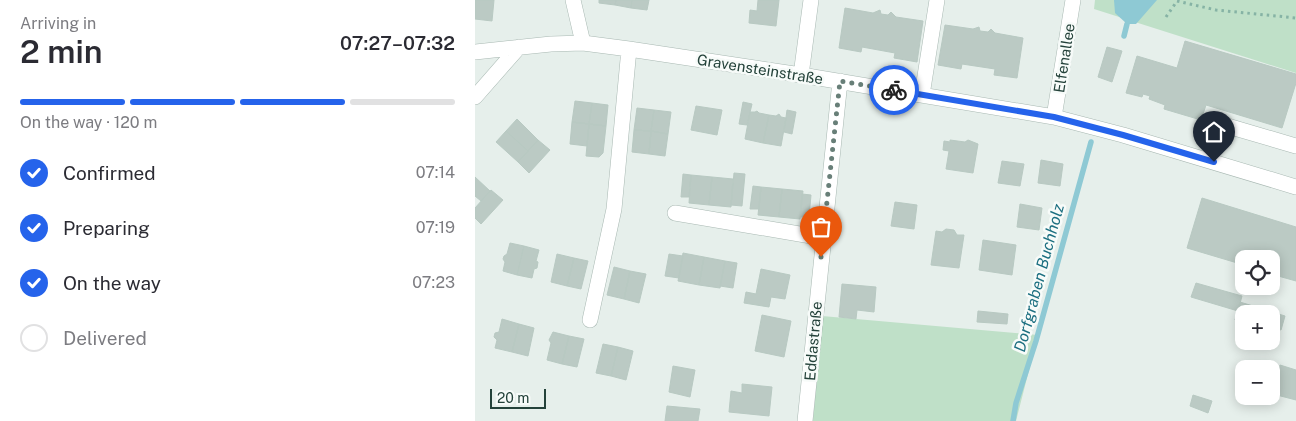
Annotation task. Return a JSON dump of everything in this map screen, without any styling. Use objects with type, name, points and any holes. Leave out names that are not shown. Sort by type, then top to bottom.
[{"type":"street","points":[[573,0],[583,43]]},
{"type":"street","points":[[801,75],[811,0]]},
{"type":"street","points":[[922,95],[937,0]]},
{"type":"street","name":"Elfenallee","points":[[1054,117],[1073,0]]},
{"type":"street","name":"Gravensteinstraße","points":[[475,52],[551,44],[583,43],[629,48],[840,81],[1054,117],[1123,135],[1296,187]]},
{"type":"street","points":[[475,97],[519,47]]},
{"type":"street","points":[[590,320],[614,209],[629,48]]},
{"type":"street","name":"Eddastraße","points":[[805,421],[840,81]]},
{"type":"street","points":[[1214,122],[1296,146]]},
{"type":"street","points":[[675,214],[823,238]]},
{"type":"path","points":[[1166,17],[1177,1],[1216,10],[1296,18]]},
{"type":"green space","points":[[1095,0],[1296,0],[1296,73],[1094,9]]},
{"type":"green space","points":[[822,316],[1038,335],[1016,421],[813,421]]},
{"type":"water","points":[[1114,0],[1157,0],[1136,24],[1127,24],[1115,13]]},
{"type":"building","points":[[475,0],[494,0],[492,21],[475,19]]},
{"type":"building","points":[[599,0],[616,0],[615,5],[599,3]]},
{"type":"building","points":[[616,0],[632,0],[631,8],[615,5]]},
{"type":"building","points":[[632,0],[649,0],[647,10],[631,8]]},
{"type":"building","points":[[758,0],[779,0],[776,26],[749,23],[750,10],[757,11]]},
{"type":"building","points":[[845,8],[873,13],[880,10],[881,14],[888,15],[891,12],[896,17],[923,21],[917,62],[894,58],[895,53],[862,47],[861,52],[839,48]]},
{"type":"building","points":[[945,25],[973,29],[979,27],[980,31],[988,32],[991,29],[995,33],[1023,38],[1017,78],[994,75],[995,69],[962,64],[961,69],[938,65]]},
{"type":"building","points":[[1185,41],[1296,74],[1296,83],[1282,128],[1206,105],[1201,120],[1164,109],[1165,105],[1149,99],[1150,96],[1143,94],[1142,97],[1126,93],[1137,56],[1177,68]]},
{"type":"building","points":[[1107,47],[1122,51],[1112,82],[1098,77]]},
{"type":"building","points":[[575,101],[592,103],[589,124],[572,122]]},
{"type":"building","points":[[743,102],[752,104],[747,125],[739,124]]},
{"type":"building","points":[[592,103],[608,105],[606,126],[589,124]]},
{"type":"building","points":[[696,106],[722,110],[717,135],[691,130]]},
{"type":"building","points":[[637,108],[654,110],[651,131],[634,130]]},
{"type":"building","points":[[654,110],[671,112],[668,134],[651,131]]},
{"type":"building","points":[[787,110],[796,112],[792,134],[784,132]]},
{"type":"building","points":[[757,111],[769,115],[763,143],[745,139],[750,112]]},
{"type":"building","points":[[779,114],[781,117],[786,118],[781,146],[763,143],[769,115],[776,116]]},
{"type":"building","points":[[517,119],[538,140],[528,151],[506,131]]},
{"type":"building","points":[[572,122],[589,124],[587,146],[570,144]]},
{"type":"building","points":[[589,124],[606,126],[603,153],[599,157],[586,156]]},
{"type":"building","points":[[634,130],[651,131],[649,154],[632,152]]},
{"type":"building","points":[[506,131],[528,151],[518,162],[496,142]]},
{"type":"building","points":[[651,131],[668,134],[665,156],[649,154]]},
{"type":"building","points":[[538,140],[550,150],[529,173],[518,162]]},
{"type":"building","points":[[950,140],[965,142],[968,140],[978,144],[973,173],[946,169],[949,151],[943,150],[944,141],[950,142]]},
{"type":"building","points":[[1041,160],[1063,164],[1060,186],[1038,183]]},
{"type":"building","points":[[1002,161],[1024,164],[1020,186],[998,183]]},
{"type":"building","points":[[734,173],[745,174],[742,206],[731,205]]},
{"type":"building","points":[[683,174],[691,175],[689,197],[681,197]]},
{"type":"building","points":[[691,175],[712,177],[709,205],[689,203]]},
{"type":"building","points":[[475,177],[490,191],[481,201],[475,196]]},
{"type":"building","points":[[712,177],[733,179],[731,207],[709,205]]},
{"type":"building","points":[[753,186],[761,187],[759,209],[750,209]]},
{"type":"building","points":[[761,187],[782,189],[779,217],[758,215]]},
{"type":"building","points":[[782,189],[803,191],[800,219],[779,217]]},
{"type":"building","points":[[491,190],[503,200],[481,224],[475,218],[475,208]]},
{"type":"building","points":[[802,194],[811,195],[809,217],[800,217]]},
{"type":"building","points":[[1202,198],[1296,227],[1296,281],[1280,277],[1280,250],[1235,250],[1235,262],[1187,248]]},
{"type":"building","points":[[895,202],[917,205],[914,229],[891,226]]},
{"type":"building","points":[[1020,204],[1042,208],[1039,230],[1017,227]]},
{"type":"building","points":[[946,229],[954,230],[957,235],[964,235],[959,268],[931,265],[936,231],[942,232]]},
{"type":"building","points":[[983,240],[1016,245],[1012,275],[979,270]]},
{"type":"building","points":[[510,243],[524,246],[517,275],[503,271],[505,262],[503,259],[507,254]]},
{"type":"building","points":[[524,246],[539,250],[536,261],[538,262],[537,268],[534,269],[532,278],[517,275]]},
{"type":"building","points":[[683,253],[704,257],[699,285],[678,281]]},
{"type":"building","points":[[557,254],[574,258],[567,286],[551,282]]},
{"type":"building","points":[[669,254],[683,256],[679,278],[665,276]]},
{"type":"building","points":[[704,257],[725,261],[720,288],[699,285]]},
{"type":"building","points":[[574,258],[588,261],[581,289],[567,286]]},
{"type":"building","points":[[725,261],[737,263],[733,288],[720,286]]},
{"type":"building","points":[[614,267],[630,271],[624,299],[607,295]]},
{"type":"building","points":[[761,269],[790,275],[785,299],[771,297],[769,307],[744,303],[746,292],[756,294]]},
{"type":"building","points":[[630,271],[646,274],[639,303],[624,299]]},
{"type":"building","points":[[1196,283],[1242,296],[1240,305],[1235,305],[1235,310],[1191,297]]},
{"type":"building","points":[[842,284],[876,287],[874,312],[857,310],[856,319],[839,317]]},
{"type":"building","points":[[1240,302],[1250,305],[1239,305]]},
{"type":"building","points":[[978,311],[1008,314],[1007,324],[977,322]]},
{"type":"building","points":[[1280,314],[1285,316],[1280,330]]},
{"type":"building","points":[[762,315],[791,321],[784,357],[755,351]]},
{"type":"building","points":[[502,319],[519,324],[512,352],[495,348],[497,340],[494,337],[495,333],[499,332]]},
{"type":"building","points":[[519,324],[534,328],[528,356],[512,352]]},
{"type":"building","points":[[553,332],[569,336],[562,364],[547,360],[551,343],[549,340]]},
{"type":"building","points":[[569,336],[584,339],[577,367],[562,364]]},
{"type":"building","points":[[603,344],[618,347],[611,376],[596,373]]},
{"type":"building","points":[[618,347],[633,351],[626,380],[611,376]]},
{"type":"building","points":[[1280,365],[1296,370],[1296,400],[1280,396]]},
{"type":"building","points":[[673,366],[695,370],[690,397],[669,392]]},
{"type":"building","points":[[742,384],[772,387],[769,416],[729,412],[731,391],[742,393]]},
{"type":"building","points":[[1193,395],[1212,401],[1208,413],[1190,406]]},
{"type":"building","points":[[667,406],[700,409],[698,421],[665,421]]},
{"type":"waterway","name":"Dorfgraben Buchholz","points":[[1124,36],[1127,24]]},
{"type":"waterway","name":"Dorfgraben Buchholz","points":[[1013,421],[1016,403],[1036,341],[1091,142]]},
{"type":"way so far","points":[[821,257],[840,81],[894,90]]},
{"type":"route","points":[[894,90],[1054,117],[1214,162]]}]
